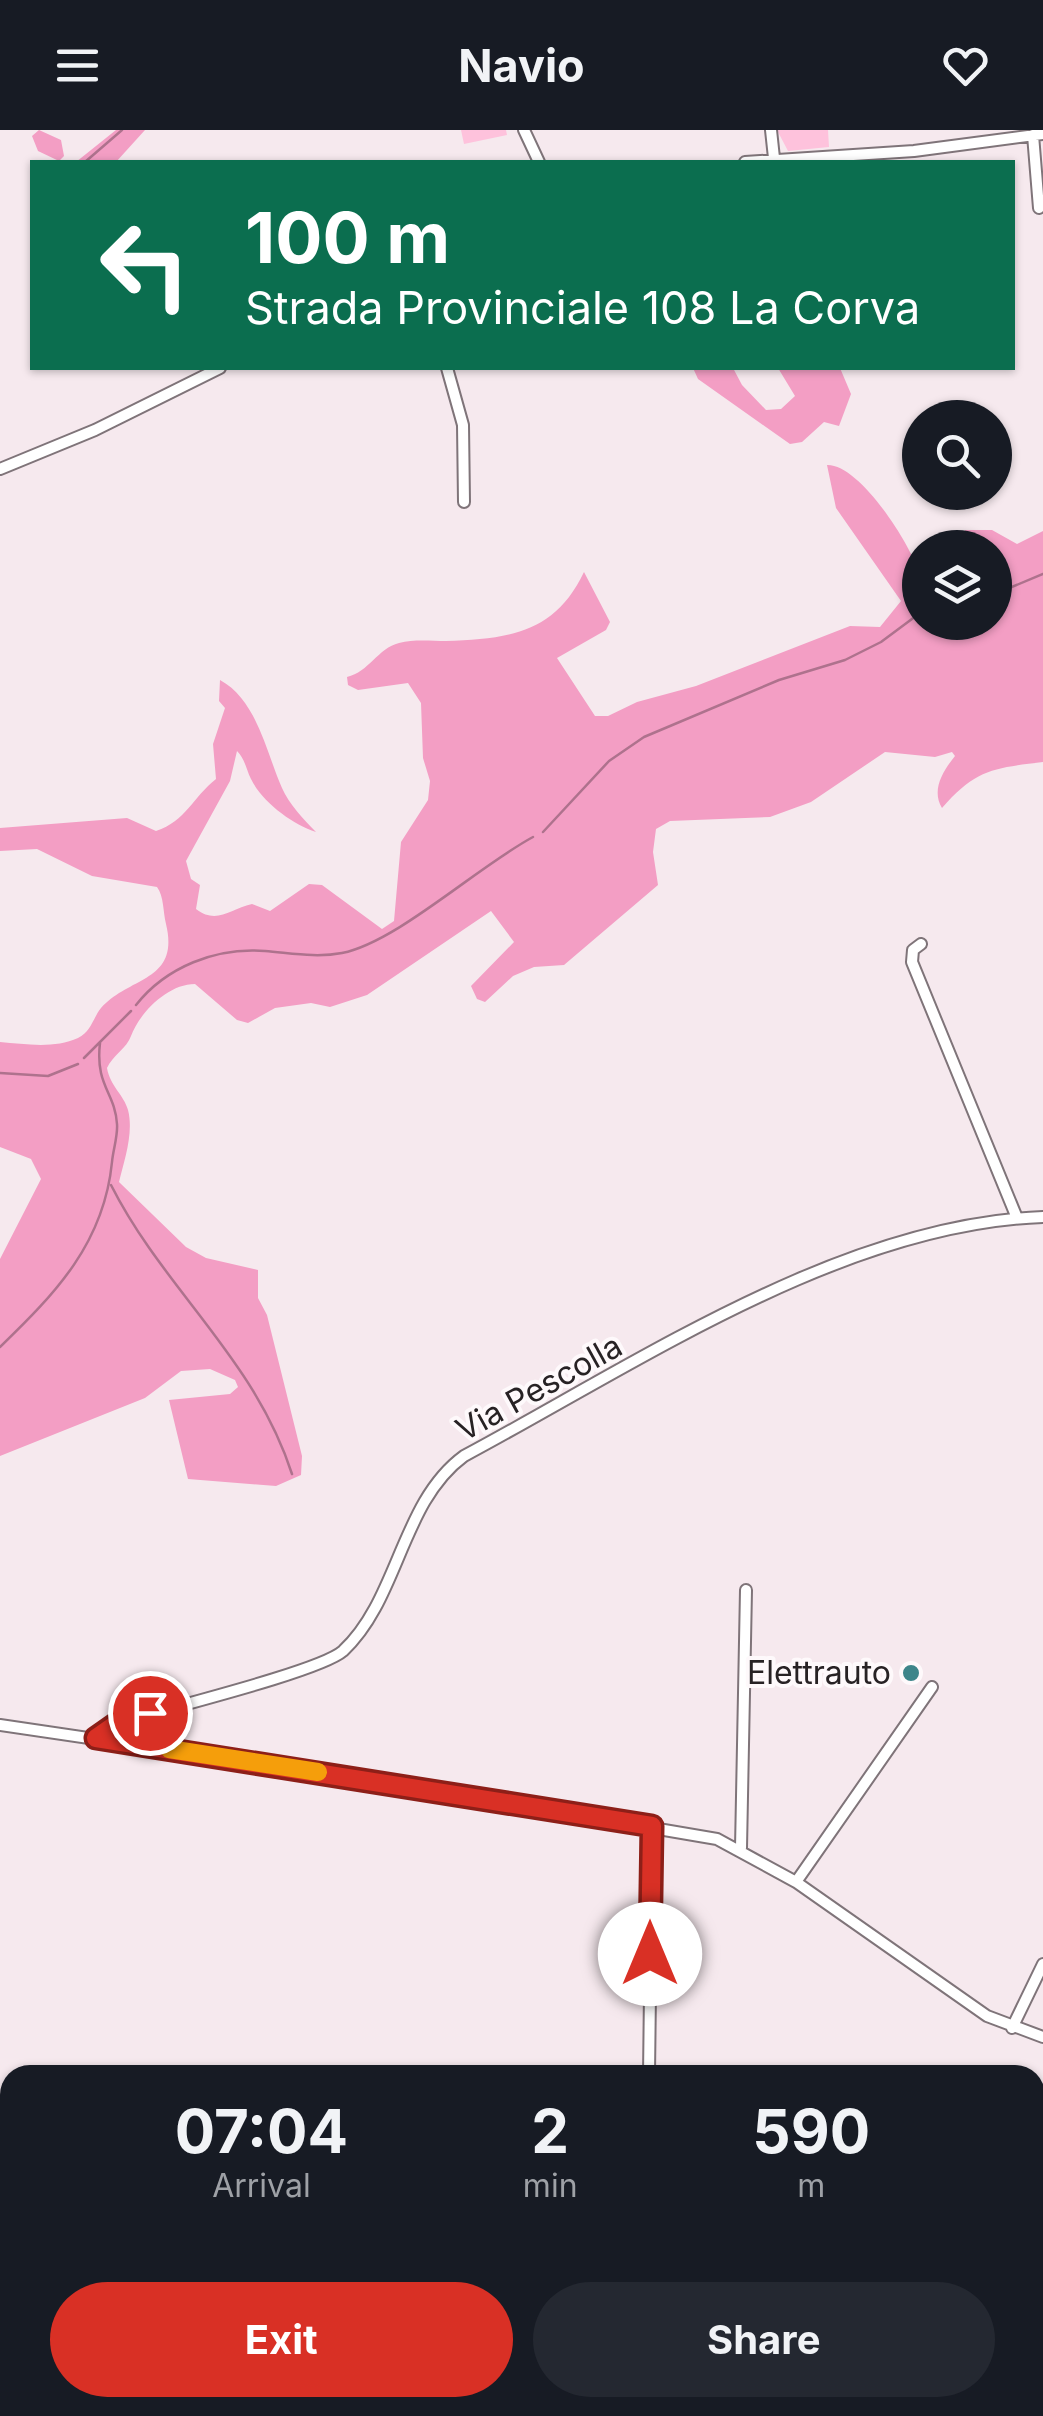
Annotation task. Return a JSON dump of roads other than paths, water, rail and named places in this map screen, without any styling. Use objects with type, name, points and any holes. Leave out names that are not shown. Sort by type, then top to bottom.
[{"type":"street","points":[[770,130],[774,158]]},
{"type":"street","points":[[529,131],[538,160]]},
{"type":"street","points":[[760,160],[914,151],[974,136],[1038,134],[1039,208]]},
{"type":"street","points":[[0,469],[96,430],[216,370]]},
{"type":"street","points":[[448,370],[463,424],[464,502]]},
{"type":"street","points":[[921,944],[913,950],[912,962],[1017,1218]]},
{"type":"street","name":"Via Pescolla","points":[[96,1738],[116,1724],[338,1655],[366,1621],[439,1479],[464,1456],[727,1315],[860,1254],[947,1228],[1043,1217]]},
{"type":"street","points":[[741,1848],[746,1590]]},
{"type":"street","points":[[796,1882],[932,1687]]},
{"type":"street","points":[[0,1726],[652,1826],[741,1848],[987,2016],[1043,2037]]},
{"type":"street","points":[[649,2065],[652,1826]]},
{"type":"street","points":[[1012,2028],[1043,1964]]},
{"type":"waterway","points":[[87,160],[122,130]]},
{"type":"waterway","points":[[1012,587],[1043,574]]},
{"type":"waterway","points":[[543,832],[609,761],[644,737],[779,680],[845,660],[902,626]]},
{"type":"waterway","points":[[136,1005],[177,970],[211,956],[247,951],[323,955],[364,946],[412,919],[533,837]]},
{"type":"waterway","points":[[84,1058],[131,1011]]},
{"type":"waterway","points":[[0,1347],[74,1265],[99,1217],[117,1129],[100,1069],[100,1043]]},
{"type":"waterway","points":[[0,1073],[48,1076],[78,1064]]},
{"type":"waterway","points":[[111,1185],[156,1258],[255,1394],[292,1474]]},
{"type":"place","name":"Elettrauto","points":[[911,1673]]}]
